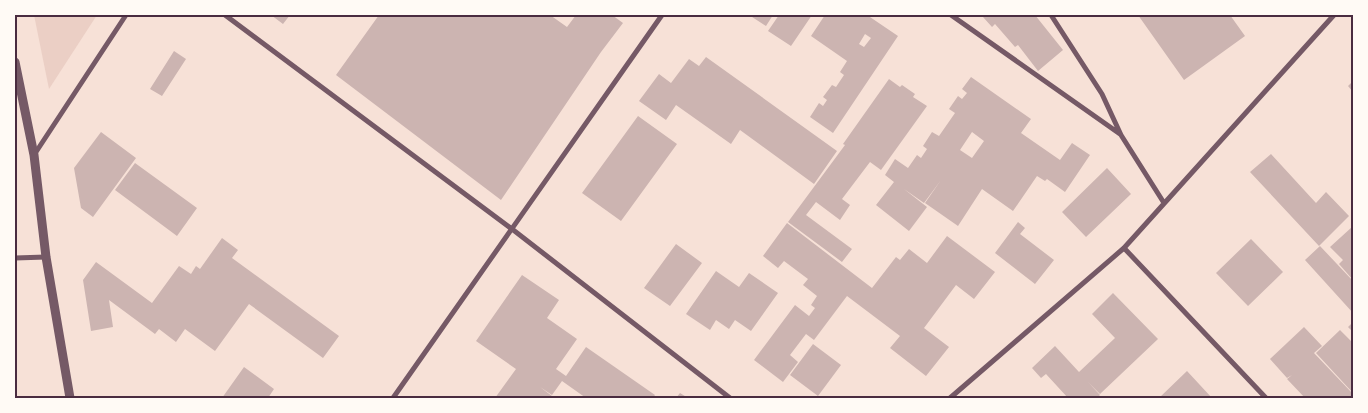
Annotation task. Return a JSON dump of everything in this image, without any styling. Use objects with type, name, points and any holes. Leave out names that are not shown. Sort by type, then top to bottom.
[{"type":"street","points":[[34,155],[126,15]]},
{"type":"street","points":[[225,15],[512,229],[730,398]]},
{"type":"street","points":[[393,398],[662,15]]},
{"type":"street","points":[[951,15],[1121,135]]},
{"type":"street","points":[[1051,15],[1102,94],[1121,135],[1164,203]]},
{"type":"street","points":[[950,398],[1124,248],[1334,15]]},
{"type":"street","points":[[15,62],[34,155],[46,257],[70,398]]},
{"type":"street","points":[[1124,248],[1266,398]]},
{"type":"street","points":[[15,258],[46,257]]},
{"type":"shaded area","points":[[34,15],[97,15],[49,89]]},
{"type":"building","points":[[271,15],[290,15],[283,24]]},
{"type":"building","points":[[379,15],[550,15],[567,27],[576,15],[612,15],[623,23],[601,52],[501,200],[336,75]]},
{"type":"building","points":[[749,15],[773,15],[766,26]]},
{"type":"building","points":[[779,15],[812,15],[791,46],[768,31]]},
{"type":"building","points":[[825,15],[867,15],[898,36],[833,133],[810,117],[819,103],[823,106],[827,100],[823,97],[832,85],[836,87],[844,75],[840,72],[847,61],[811,36]],"holes":[[[865,34],[871,38],[864,47],[859,44]]]},
{"type":"building","points":[[986,15],[1035,15],[1063,50],[1038,71],[1018,45],[1015,47],[995,24],[992,27],[983,17]]},
{"type":"building","points":[[1138,15],[1230,15],[1245,36],[1184,80]]},
{"type":"building","points":[[174,51],[186,59],[162,96],[150,89]]},
{"type":"building","points":[[706,57],[837,151],[814,184],[740,130],[731,144],[676,105],[666,120],[639,101],[659,74],[671,83],[689,59],[699,66]]},
{"type":"building","points":[[971,77],[1031,119],[1021,133],[1060,160],[1072,143],[1090,155],[1065,192],[1047,179],[1045,181],[1037,176],[1013,211],[982,189],[958,226],[925,203],[941,180],[924,203],[904,189],[927,207],[909,231],[876,205],[894,182],[885,175],[895,159],[908,168],[917,155],[921,158],[927,149],[923,146],[932,132],[939,136],[955,113],[949,109],[958,96],[962,99],[967,93],[962,89]],"holes":[[[972,132],[984,141],[972,158],[960,150]]]},
{"type":"building","points":[[889,79],[915,94],[913,97],[927,106],[881,170],[870,162],[842,199],[850,205],[840,220],[816,202],[806,215],[852,249],[842,262],[788,222],[845,145],[843,144]]},
{"type":"building","points":[[1353,81],[1353,92],[1348,86]]},
{"type":"building","points":[[638,116],[677,144],[621,221],[582,193]]},
{"type":"building","points":[[101,132],[136,158],[93,217],[81,208],[74,168]]},
{"type":"building","points":[[1271,154],[1316,203],[1326,192],[1349,216],[1319,246],[1250,172]]},
{"type":"building","points":[[135,163],[197,208],[177,236],[115,190]]},
{"type":"building","points":[[1107,168],[1131,194],[1086,237],[1062,212]]},
{"type":"building","points":[[1018,222],[1025,228],[1020,234],[1054,260],[1035,284],[995,253]]},
{"type":"building","points":[[787,223],[872,288],[896,257],[900,260],[909,249],[927,263],[947,236],[995,272],[974,299],[956,285],[924,328],[949,347],[926,376],[890,348],[900,336],[847,296],[814,340],[806,334],[790,355],[798,362],[783,382],[754,360],[795,305],[809,316],[815,308],[811,305],[817,296],[803,285],[808,279],[784,261],[778,268],[763,256]]},
{"type":"building","points":[[1352,227],[1353,280],[1339,264],[1343,260],[1330,247]]},
{"type":"building","points":[[222,238],[238,250],[232,258],[339,336],[323,358],[249,304],[215,351],[185,329],[176,342],[159,329],[155,334],[109,300],[113,327],[91,331],[83,280],[96,262],[152,303],[179,266],[191,274],[196,266],[200,269]]},
{"type":"building","points":[[1251,239],[1283,272],[1248,306],[1216,273]]},
{"type":"building","points":[[676,244],[702,263],[670,306],[644,288]]},
{"type":"building","points":[[1320,246],[1353,281],[1353,313],[1305,260]]},
{"type":"building","points":[[716,271],[739,287],[749,273],[778,293],[751,331],[735,320],[729,329],[716,320],[710,330],[686,314]]},
{"type":"building","points":[[522,275],[559,300],[547,318],[577,339],[556,369],[566,376],[586,347],[655,395],[653,398],[586,398],[562,381],[552,395],[540,387],[552,396],[550,398],[495,398],[516,369],[476,341]]},
{"type":"building","points":[[1113,293],[1158,339],[1100,394],[1088,382],[1100,395],[1097,398],[1068,398],[1046,374],[1041,378],[1032,368],[1055,346],[1079,372],[1115,338],[1092,314]]},
{"type":"building","points":[[1353,322],[1353,332],[1348,327]]},
{"type":"building","points":[[1304,327],[1322,346],[1314,353],[1353,394],[1353,398],[1305,398],[1287,379],[1292,375],[1287,378],[1270,359]]},
{"type":"building","points":[[1340,330],[1353,343],[1353,393],[1316,353]]},
{"type":"building","points":[[813,344],[841,365],[818,396],[790,375]]},
{"type":"building","points":[[244,367],[274,389],[268,398],[222,398]]},
{"type":"building","points":[[1187,371],[1212,398],[1159,398]]},
{"type":"building","points":[[680,393],[688,398],[676,398]]}]
